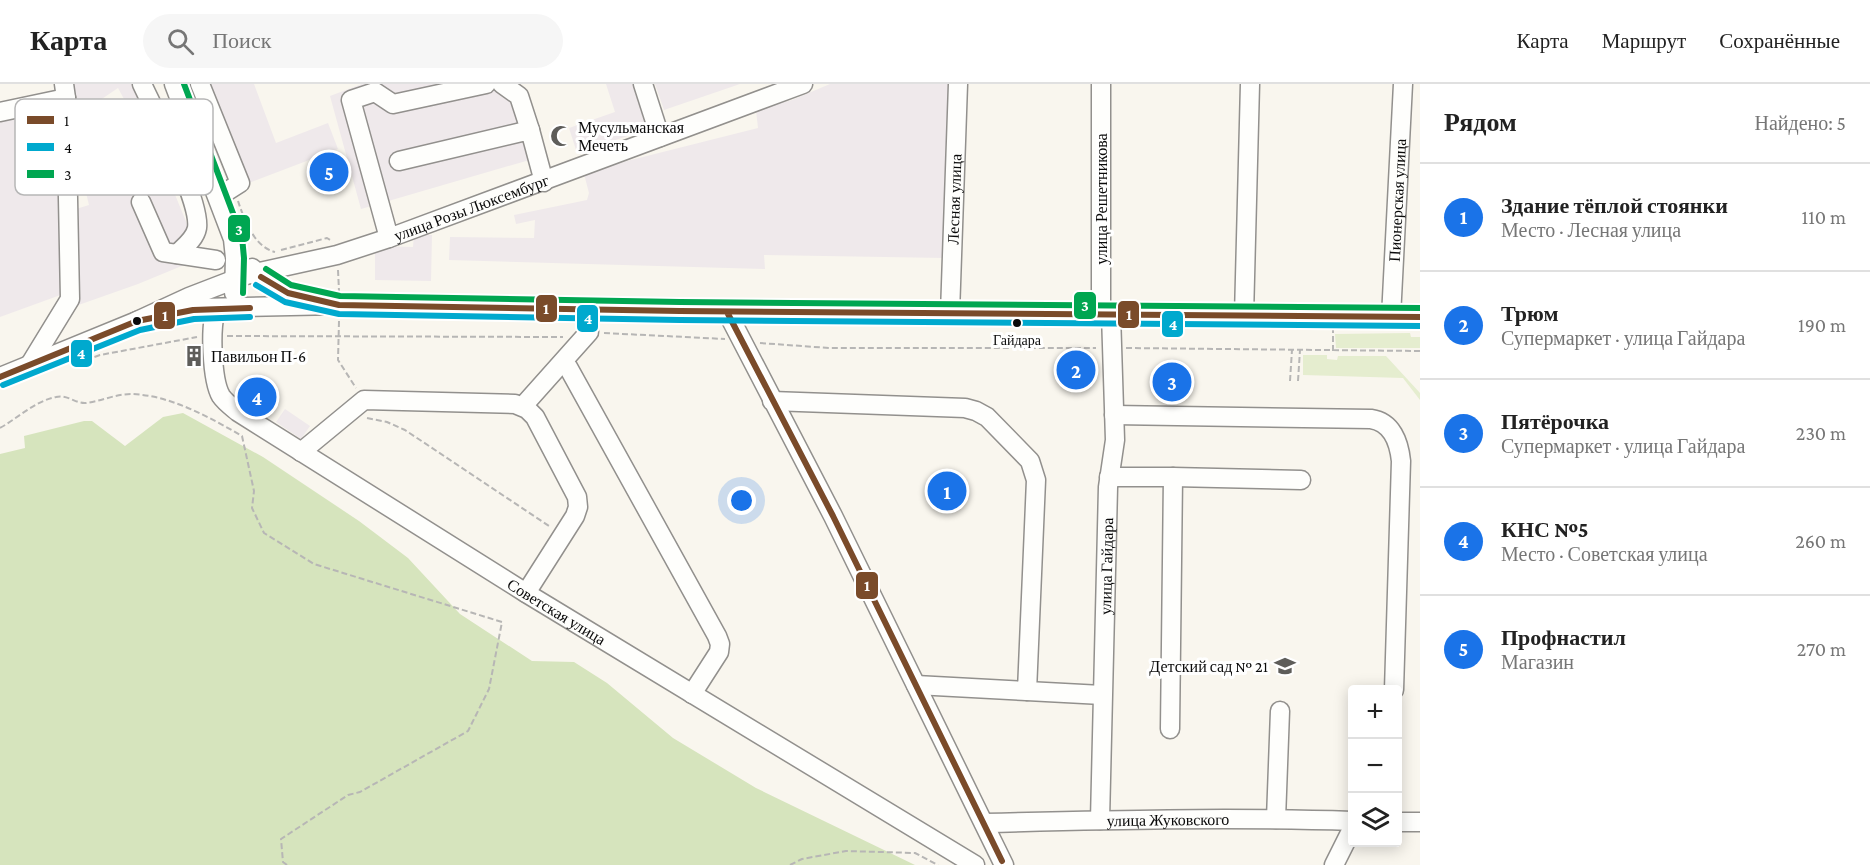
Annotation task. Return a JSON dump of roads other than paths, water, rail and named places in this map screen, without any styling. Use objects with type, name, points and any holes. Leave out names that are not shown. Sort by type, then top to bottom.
[{"type":"street","points":[[142,84],[149,99]]},
{"type":"street","points":[[174,84],[180,99]]},
{"type":"street","points":[[200,84],[206,99]]},
{"type":"street","points":[[389,238],[351,100],[375,92],[393,104],[486,84]]},
{"type":"street","points":[[502,84],[519,96],[544,182]]},
{"type":"street","points":[[660,137],[644,87],[663,84]]},
{"type":"street","name":"улица Розы Люксембург","points":[[0,377],[137,321],[189,297],[389,238],[544,182],[772,90],[803,84]]},
{"type":"street","name":"Лесная улица","points":[[950,313],[958,84]]},
{"type":"street","name":"улица Решетникова","points":[[1101,84],[1106,314]]},
{"type":"street","points":[[1244,316],[1250,84]]},
{"type":"street","name":"Пионерская улица","points":[[1391,317],[1403,84]]},
{"type":"street","points":[[40,99],[65,91]]},
{"type":"street","points":[[0,112],[15,107]]},
{"type":"street","points":[[213,116],[240,183],[218,197]]},
{"type":"street","points":[[399,161],[530,130]]},
{"type":"street","points":[[213,184],[233,239],[235,258],[246,280],[272,292],[339,305],[727,312],[1420,317]]},
{"type":"street","points":[[28,366],[70,299],[68,195]]},
{"type":"street","points":[[177,254],[192,239],[197,228],[195,208],[190,195]]},
{"type":"street","points":[[141,202],[163,252],[216,260]]},
{"type":"street","points":[[246,280],[237,301],[250,308],[260,305],[295,273],[337,255]]},
{"type":"street","name":"улица Розы Люксембург","points":[[137,321],[180,310],[339,305]]},
{"type":"street","name":"Советская улица","points":[[217,308],[213,315],[212,336],[216,381],[221,396],[238,412],[526,592],[975,865]]},
{"type":"street","points":[[180,310],[192,311],[202,317],[212,336]]},
{"type":"street","points":[[727,312],[832,516],[1004,865]]},
{"type":"street","name":"улица Гайдара","points":[[1100,820],[1109,477],[1115,440],[1112,348],[1106,314]]},
{"type":"street","points":[[523,406],[589,332]]},
{"type":"street","points":[[568,367],[717,636],[720,644],[719,652],[692,694]]},
{"type":"street","points":[[301,452],[364,400],[523,406],[535,417],[577,497],[577,512],[526,592]]},
{"type":"street","points":[[772,401],[965,408],[987,417],[1025,456],[1033,466],[1036,480],[1027,691]]},
{"type":"street","points":[[1114,415],[1371,419],[1386,424],[1396,438],[1401,461],[1394,685]]},
{"type":"street","points":[[1109,477],[1301,480]]},
{"type":"street","points":[[1170,729],[1173,477]]},
{"type":"street","points":[[916,685],[1102,695]]},
{"type":"street","points":[[1276,819],[1280,711]]},
{"type":"street","name":"улица Жуковского","points":[[984,824],[1100,820],[1348,821]]},
{"type":"street","points":[[1402,822],[1420,822]]},
{"type":"street","points":[[1334,865],[1348,838]]},
{"type":"place","name":"Мусульманская Мечеть","points":[[561,136]]},
{"type":"place","name":"Профнастил","points":[[329,172]]},
{"type":"place","name":"Гайдара","points":[[1017,323]]},
{"type":"place","name":"Павильон П-6","points":[[194,356]]},
{"type":"place","name":"Трюм","points":[[1076,370]]},
{"type":"place","name":"Пятёрочка","points":[[1172,382]]},
{"type":"place","name":"КНС №5","points":[[257,397]]},
{"type":"place","name":"Здание тёплой стоянки","points":[[947,491]]},
{"type":"place","name":"Детский сад № 21","points":[[1285,666]]}]
